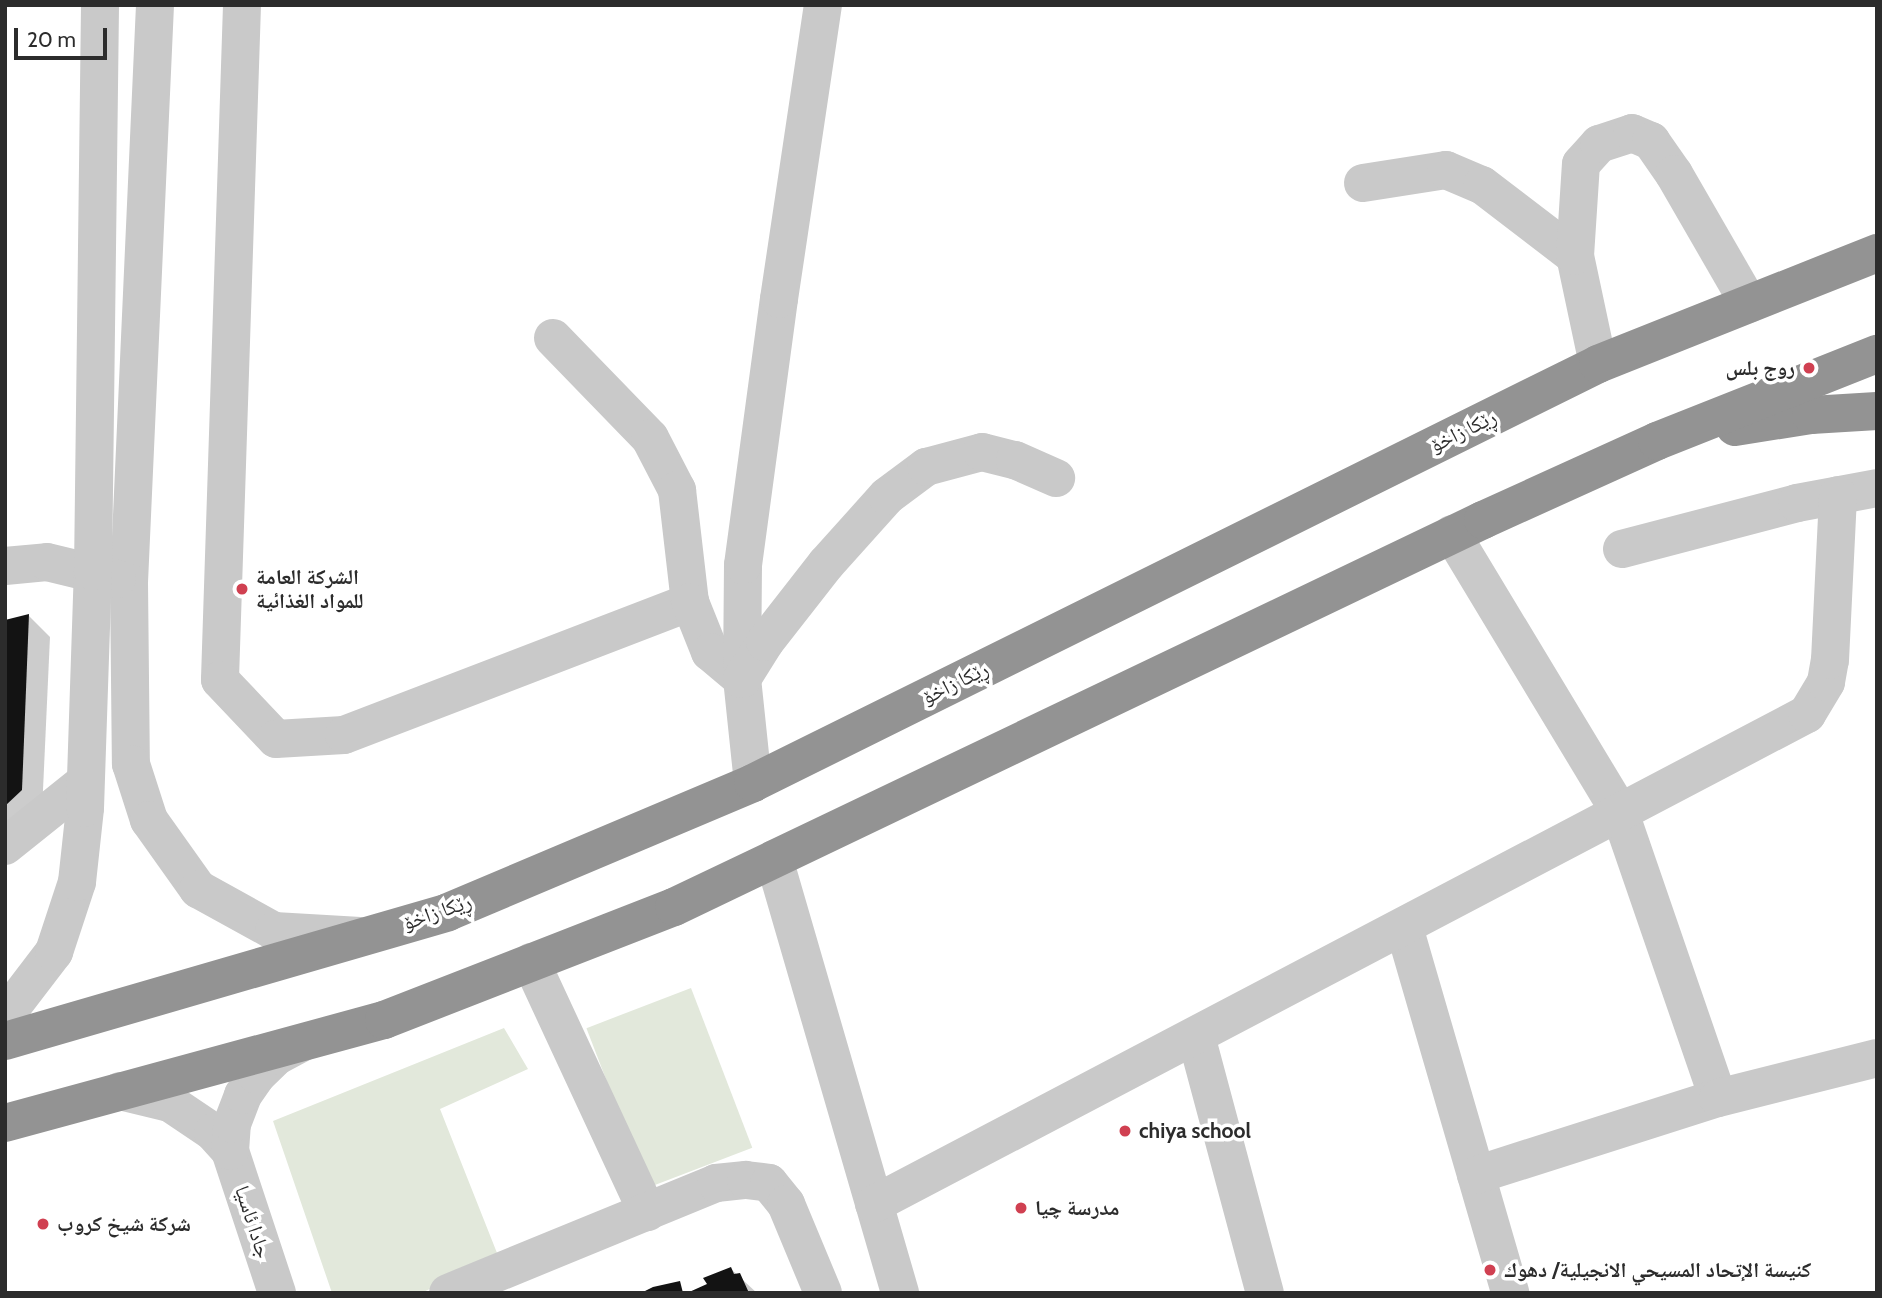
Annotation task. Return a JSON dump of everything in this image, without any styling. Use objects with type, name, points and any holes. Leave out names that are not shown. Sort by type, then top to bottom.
[{"type":"highway","points":[[1796,285],[1877,237]]},
{"type":"highway","name":"ڕێکا زاخۆ","points":[[5,1041],[448,912],[753,783],[1598,364],[1877,253]]},
{"type":"highway","points":[[5,1123],[384,1020],[674,907],[1451,534],[1657,441],[1877,354]]},
{"type":"highway","points":[[1657,441],[1811,415],[1877,411]]},
{"type":"street","points":[[243,5],[220,680],[276,739],[344,735],[690,602]]},
{"type":"street","points":[[753,783],[742,679],[743,565],[823,5]]},
{"type":"street","points":[[5,1016],[54,953],[77,882],[85,782],[93,571],[100,9],[155,14],[129,583],[131,764],[149,820],[198,888],[274,931],[362,937]]},
{"type":"street","points":[[1598,364],[1575,256],[1581,164],[1599,144],[1632,133],[1651,141],[1674,174],[1749,304]]},
{"type":"street","points":[[1363,183],[1446,170],[1482,185],[1575,256]]},
{"type":"street","points":[[553,338],[650,438],[677,490],[690,602],[710,652],[742,679]]},
{"type":"street","points":[[742,679],[765,642],[826,564],[887,496],[926,467],[982,452],[1016,460],[1056,478]]},
{"type":"street","points":[[1622,549],[1838,495],[1877,488]]},
{"type":"street","points":[[874,1204],[1807,714],[1826,682],[1830,660],[1838,495]]},
{"type":"street","points":[[1451,534],[1620,813],[1718,1098]]},
{"type":"street","points":[[5,566],[47,562],[93,571],[129,583]]},
{"type":"street","points":[[5,846],[85,782]]},
{"type":"street","points":[[774,859],[900,1293]]},
{"type":"street","points":[[1404,927],[1510,1293]]},
{"type":"street","points":[[531,962],[647,1212]]},
{"type":"street","points":[[1196,1036],[1265,1293]]},
{"type":"street","points":[[230,1151],[232,1124],[243,1096],[257,1075],[277,1056],[301,1043]]},
{"type":"street","points":[[1476,1175],[1718,1098],[1877,1058]]},
{"type":"street","points":[[120,1091],[170,1103],[213,1132],[230,1151]]},
{"type":"street","name":"جادا ئاسيا","points":[[230,1151],[277,1293]]},
{"type":"street","points":[[448,1293],[716,1183],[746,1180],[769,1183],[786,1205],[823,1293]]},
{"type":"shaded area","points":[[691,988],[752,1148],[648,1188],[586,1028]]},
{"type":"shaded area","points":[[504,1028],[528,1069],[440,1109],[499,1258],[421,1293],[332,1293],[273,1121]]},
{"type":"building","points":[[29,614],[22,790],[5,806],[5,620]]},
{"type":"building","points":[[731,1267],[734,1274],[740,1273],[749,1293],[687,1293],[707,1284],[703,1278]]},
{"type":"building","points":[[680,1281],[683,1293],[641,1293],[653,1287]]},
{"type":"place","name":"روج بلس","points":[[1809,368]]},
{"type":"place","name":"الشركة العامة للمواد الغذائية","points":[[242,589]]},
{"type":"place","name":"chiya school","points":[[1125,1131]]},
{"type":"place","name":"مدرسة چيا","points":[[1021,1208]]},
{"type":"place","name":"شركة شيخ كروب","points":[[43,1224]]},
{"type":"place","name":"كنيسة الإتحاد المسيحي الانجيلية/ دهوك","points":[[1490,1270]]}]
